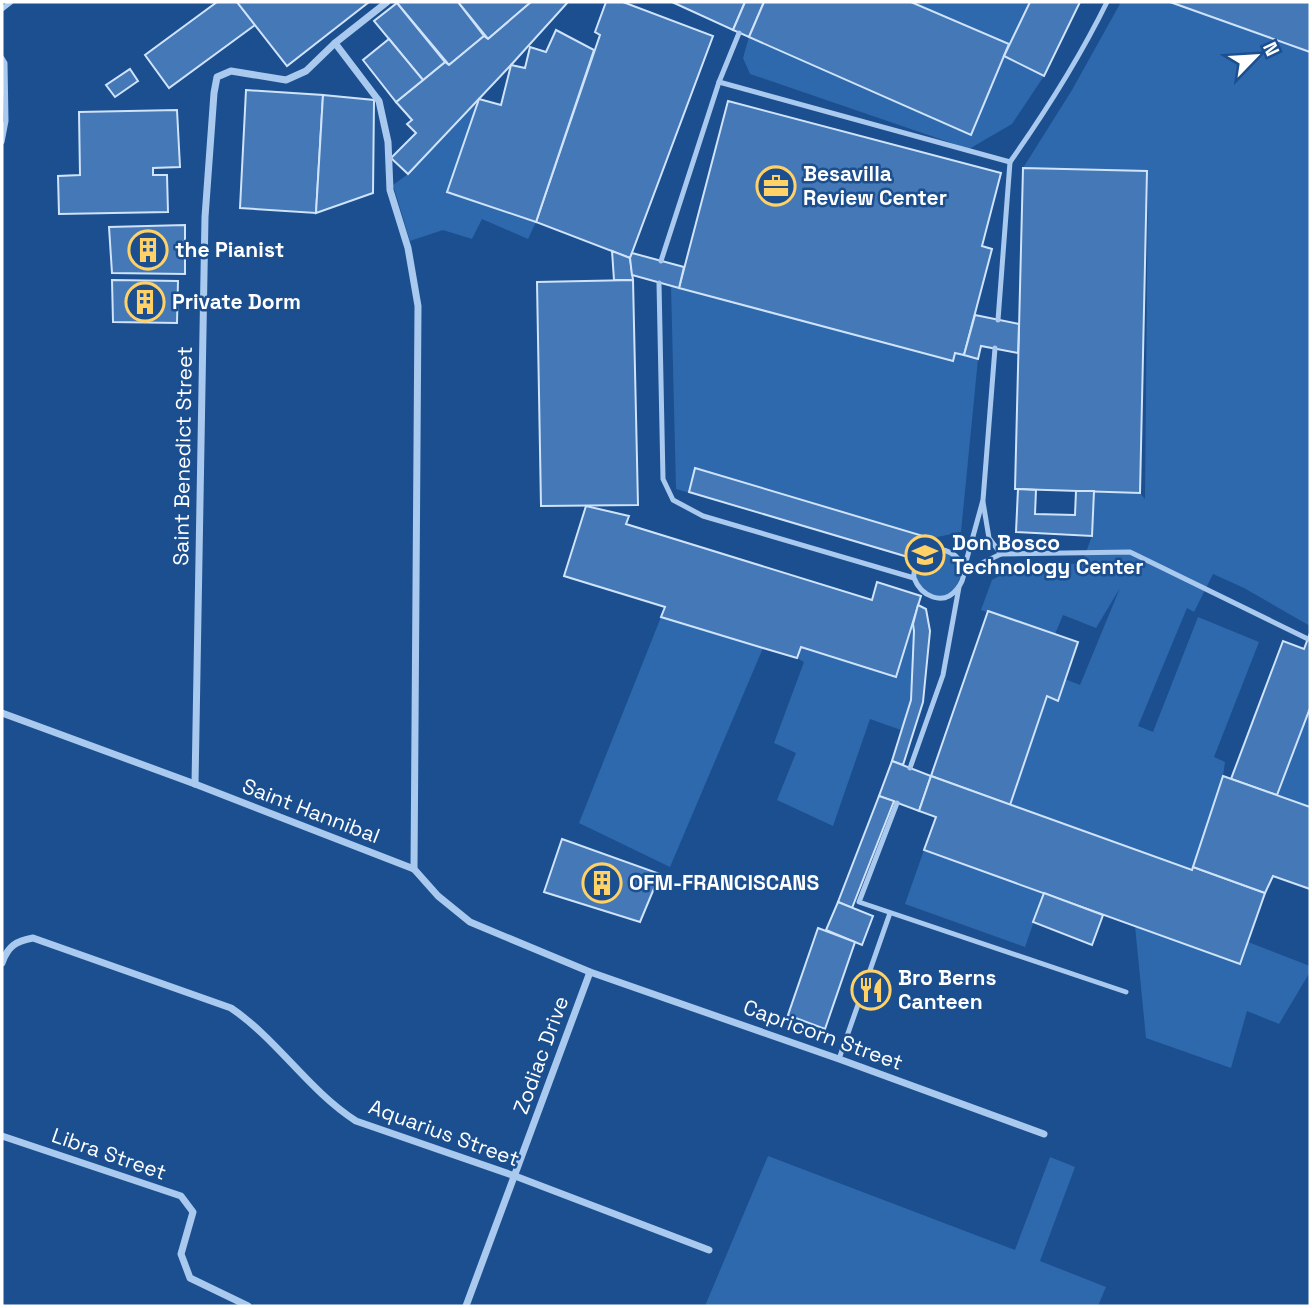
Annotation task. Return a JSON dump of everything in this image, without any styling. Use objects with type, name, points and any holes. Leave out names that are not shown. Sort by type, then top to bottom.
[{"type":"street","name":"Saint Benedict Street","points":[[195,784],[205,217],[217,77],[231,71],[286,80],[306,71],[335,43],[387,2]]},
{"type":"street","points":[[335,43],[379,100],[388,142],[390,190],[408,248],[418,306],[414,869]]},
{"type":"street","name":"Saint Hannibal","points":[[2,713],[414,869],[438,896],[470,922],[590,972]]},
{"type":"street","name":"Aquarius Street","points":[[2,963],[5,953],[16,941],[33,938],[231,1008],[253,1023],[335,1108],[356,1121],[709,1250]]},
{"type":"street","name":"Capricorn Street","points":[[590,972],[1044,1134]]},
{"type":"street","name":"Zodiac Drive","points":[[466,1306],[590,972]]},
{"type":"street","name":"Libra Street","points":[[2,1136],[181,1196],[193,1212],[181,1254],[190,1278],[247,1306]]},
{"type":"lane","points":[[2,9],[11,2]]},
{"type":"lane","points":[[998,320],[1010,162],[1047,110],[1107,2]]},
{"type":"lane","points":[[661,261],[719,82],[738,33]]},
{"type":"lane","points":[[2,58],[5,63],[6,121],[2,142]]},
{"type":"lane","points":[[719,82],[1010,162]]},
{"type":"lane","points":[[659,283],[663,479],[673,500],[703,516],[914,578]]},
{"type":"lane","points":[[910,768],[943,675],[959,587],[983,500],[995,348]]},
{"type":"lane","points":[[983,500],[989,538],[1001,554]]},
{"type":"lane","points":[[959,587],[946,597],[937,598],[922,592],[914,578],[913,570],[920,556],[934,548],[950,551],[961,563],[963,572]]},
{"type":"lane","points":[[963,572],[1001,554],[1130,552],[1308,639]]},
{"type":"lane","points":[[897,803],[859,902],[1126,992]]},
{"type":"lane","points":[[839,1059],[890,913]]},
{"type":"shaded area","points":[[911,2],[1030,2],[1009,44]]},
{"type":"shaded area","points":[[1121,2],[1170,2],[1310,52],[1310,626],[1244,588],[1213,574],[1194,612],[1187,608],[1138,726],[1153,732],[1198,617],[1259,642],[1214,757],[1225,762],[1223,776],[1192,870],[1010,805],[1047,696],[1058,700],[1065,679],[1080,685],[1120,588],[1096,628],[1063,615],[1055,634],[981,610],[992,580],[1011,569],[1082,563],[1092,536],[1094,491],[1140,493],[1145,499],[1148,172],[1023,168],[1072,90]]},
{"type":"shaded area","points":[[749,37],[970,134],[1004,56],[1044,76],[1012,124],[969,149],[750,74],[743,58]]},
{"type":"shaded area","points":[[479,99],[536,222],[528,239],[482,219],[472,239],[443,230],[410,241],[393,185],[408,174]]},
{"type":"shaded area","points":[[671,286],[953,361],[955,353],[978,359],[961,532],[928,539],[908,557],[676,489]]},
{"type":"shaded area","points":[[935,548],[957,557],[963,572],[953,593],[937,598],[917,586],[916,572],[919,559]]},
{"type":"shaded area","points":[[661,617],[763,648],[670,867],[579,823]]},
{"type":"shaded area","points":[[913,624],[911,700],[901,730],[870,719],[833,826],[777,800],[796,753],[774,743],[804,662],[797,658],[801,647],[896,677]]},
{"type":"shaded area","points":[[1310,708],[1310,807],[1277,795]]},
{"type":"shaded area","points":[[924,850],[1044,893],[1025,947],[905,904]]},
{"type":"shaded area","points":[[1135,926],[1240,964],[1248,942],[1310,966],[1310,972],[1279,1024],[1247,1011],[1231,1068],[1146,1038]]},
{"type":"shaded area","points":[[768,1156],[1015,1250],[1050,1157],[1075,1167],[1040,1261],[1106,1287],[1098,1306],[705,1306]]},
{"type":"building","points":[[217,2],[237,2],[255,25],[169,88],[145,55]]},
{"type":"building","points":[[237,2],[369,2],[287,66]]},
{"type":"building","points":[[458,2],[484,36],[449,65],[397,3]]},
{"type":"building","points":[[458,2],[531,2],[488,39]]},
{"type":"building","points":[[531,2],[568,2],[408,174],[391,158],[416,133],[407,124],[412,120],[396,102],[445,62],[449,65],[484,36],[488,39]]},
{"type":"building","points":[[606,2],[623,2],[713,36],[630,258],[536,222],[600,35],[595,32]]},
{"type":"building","points":[[672,2],[745,2],[733,30]]},
{"type":"building","points":[[745,2],[764,2],[749,37],[733,30]]},
{"type":"building","points":[[764,2],[911,2],[1009,44],[971,135],[749,37]]},
{"type":"building","points":[[1030,2],[1080,2],[1044,76],[1004,56]]},
{"type":"building","points":[[1170,2],[1310,2],[1310,52]]},
{"type":"building","points":[[397,3],[445,62],[423,80],[374,21]]},
{"type":"building","points":[[556,30],[594,50],[536,222],[447,192],[479,99],[501,105],[511,65],[525,68],[530,47],[546,52]]},
{"type":"building","points":[[389,39],[423,80],[396,102],[363,60]]},
{"type":"building","points":[[130,69],[138,81],[115,97],[106,85]]},
{"type":"building","points":[[246,90],[323,95],[316,213],[240,208]]},
{"type":"building","points":[[323,95],[374,100],[373,193],[316,213]]},
{"type":"building","points":[[728,101],[1001,173],[982,246],[992,249],[964,355],[955,353],[953,361],[679,288]]},
{"type":"building","points":[[177,110],[180,167],[153,168],[153,175],[167,175],[168,212],[59,214],[58,176],[80,175],[79,112]]},
{"type":"building","points":[[1023,168],[1147,171],[1140,493],[1015,489]]},
{"type":"building","name":"the Pianist","points":[[185,225],[185,274],[112,273],[109,227]]},
{"type":"building","points":[[612,251],[630,258],[633,280],[614,280]]},
{"type":"building","points":[[632,253],[684,267],[679,288],[632,275]]},
{"type":"building","name":"Private Dorm","points":[[112,280],[178,281],[177,323],[113,322]]},
{"type":"building","points":[[633,280],[638,505],[541,506],[537,282]]},
{"type":"building","points":[[975,315],[1019,324],[1018,353],[981,346],[978,359],[964,355]]},
{"type":"building","points":[[695,468],[923,536],[908,557],[689,492]]},
{"type":"building","points":[[1018,489],[1036,490],[1035,514],[1075,515],[1076,491],[1094,491],[1092,536],[1016,532]]},
{"type":"building","points":[[586,506],[629,516],[626,524],[872,600],[877,582],[921,596],[896,677],[801,647],[797,658],[661,617],[665,607],[564,576]]},
{"type":"building","points":[[918,605],[926,609],[930,631],[923,702],[903,765],[892,761],[911,700],[913,624]]},
{"type":"building","points":[[988,611],[1078,642],[1058,701],[1047,696],[1010,805],[931,776]]},
{"type":"building","points":[[1310,633],[1310,708],[1277,795],[1231,779],[1283,641],[1304,649]]},
{"type":"building","points":[[892,761],[931,776],[919,811],[879,796]]},
{"type":"building","points":[[931,776],[1192,870],[1193,867],[1265,893],[1240,964],[924,850],[936,817],[919,811]]},
{"type":"building","points":[[1223,776],[1310,807],[1310,889],[1273,876],[1265,893],[1193,867]]},
{"type":"building","points":[[879,796],[894,801],[852,908],[838,902]]},
{"type":"building","name":"OFM-FRANCISCANS","points":[[562,839],[660,874],[640,922],[544,892]]},
{"type":"building","points":[[1044,893],[1103,915],[1092,945],[1033,922]]},
{"type":"building","points":[[838,902],[873,916],[862,945],[826,930]]},
{"type":"building","points":[[818,928],[855,942],[825,1029],[788,1015]]},
{"type":"place","name":"Besavilla Review Center","points":[[776,186]]},
{"type":"place","name":"the Pianist","points":[[148,250]]},
{"type":"place","name":"Private Dorm","points":[[145,302]]},
{"type":"place","name":"Don Bosco Technology Center","points":[[925,555]]},
{"type":"place","name":"OFM-FRANCISCANS","points":[[602,883]]},
{"type":"place","name":"Bro Berns Canteen","points":[[871,990]]}]
